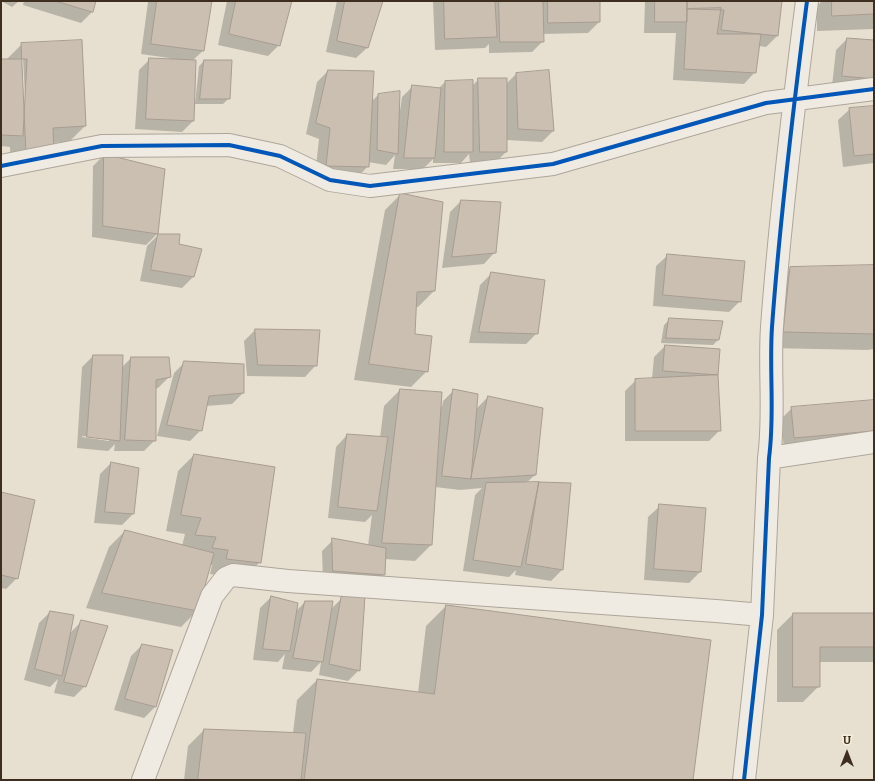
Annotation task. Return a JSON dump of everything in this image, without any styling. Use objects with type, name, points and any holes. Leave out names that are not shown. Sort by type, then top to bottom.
[{"type":"street","points":[[744,780],[751,615],[772,433],[771,345],[779,238],[794,100],[807,1]]},
{"type":"street","points":[[1,166],[102,146],[229,144],[280,156],[330,180],[370,186],[553,164],[766,103],[874,89]]},
{"type":"street","points":[[769,458],[874,442]]},
{"type":"street","points":[[143,780],[212,596],[226,578],[233,575],[296,582],[716,611],[751,615]]},
{"type":"building","points":[[56,1],[96,1],[93,12]]},
{"type":"building","points":[[157,1],[212,1],[204,51],[151,44]]},
{"type":"building","points":[[236,1],[292,1],[280,46],[229,34]]},
{"type":"building","points":[[345,1],[383,1],[368,48],[337,41]]},
{"type":"building","points":[[444,1],[495,1],[497,37],[445,39]]},
{"type":"building","points":[[499,1],[543,1],[544,42],[500,42]]},
{"type":"building","points":[[548,1],[600,1],[600,22],[548,23]]},
{"type":"building","points":[[655,1],[687,1],[687,22],[655,22]]},
{"type":"building","points":[[688,1],[782,1],[778,36],[721,30],[724,10],[687,9]]},
{"type":"building","points":[[832,1],[874,1],[874,14],[832,16]]},
{"type":"building","points":[[721,8],[717,34],[761,34],[756,73],[684,69],[687,9]]},
{"type":"building","points":[[847,38],[874,40],[874,79],[842,76]]},
{"type":"building","points":[[82,40],[86,126],[53,128],[54,152],[26,154],[21,43]]},
{"type":"building","points":[[149,58],[196,60],[194,121],[146,119]]},
{"type":"building","points":[[1,59],[27,59],[23,136],[1,135]]},
{"type":"building","points":[[204,60],[232,60],[230,99],[200,99]]},
{"type":"building","points":[[328,70],[374,71],[369,167],[326,166],[330,128],[316,123]]},
{"type":"building","points":[[549,70],[554,131],[518,129],[516,73]]},
{"type":"building","points":[[478,78],[507,78],[507,152],[480,152]]},
{"type":"building","points":[[473,80],[473,152],[444,152],[445,81]]},
{"type":"building","points":[[412,85],[441,88],[435,158],[404,158]]},
{"type":"building","points":[[400,91],[398,154],[377,150],[378,94]]},
{"type":"building","points":[[874,106],[874,154],[854,156],[849,108]]},
{"type":"building","points":[[104,154],[165,169],[158,234],[103,226]]},
{"type":"building","points":[[400,193],[443,202],[435,291],[417,292],[415,334],[432,336],[428,372],[369,364]]},
{"type":"building","points":[[461,200],[501,202],[496,253],[452,257]]},
{"type":"building","points":[[158,234],[180,234],[179,244],[202,249],[194,277],[151,270]]},
{"type":"building","points":[[667,254],[745,261],[741,302],[663,295]]},
{"type":"building","points":[[874,265],[874,334],[783,332],[790,267]]},
{"type":"building","points":[[491,272],[545,280],[538,334],[479,332]]},
{"type":"building","points":[[669,318],[723,321],[719,340],[666,338]]},
{"type":"building","points":[[255,329],[320,330],[317,366],[258,365]]},
{"type":"building","points":[[665,345],[720,349],[718,375],[663,371]]},
{"type":"building","points":[[93,355],[123,355],[120,441],[87,437]]},
{"type":"building","points":[[131,357],[169,357],[171,377],[156,380],[156,441],[125,440]]},
{"type":"building","points":[[184,361],[244,364],[244,393],[209,396],[202,431],[167,425]]},
{"type":"building","points":[[718,375],[721,431],[635,431],[635,379]]},
{"type":"building","points":[[400,389],[442,392],[432,545],[382,543]]},
{"type":"building","points":[[453,389],[478,394],[471,479],[442,476]]},
{"type":"building","points":[[488,396],[543,408],[536,475],[471,479]]},
{"type":"building","points":[[874,400],[874,431],[794,438],[791,407]]},
{"type":"building","points":[[347,434],[388,437],[377,511],[338,507]]},
{"type":"building","points":[[194,454],[275,467],[261,563],[226,559],[228,550],[212,548],[216,537],[195,535],[201,518],[181,515]]},
{"type":"building","points":[[111,462],[139,468],[134,514],[105,512]]},
{"type":"building","points":[[539,482],[571,483],[563,570],[526,564]]},
{"type":"building","points":[[539,482],[521,567],[473,560],[486,483]]},
{"type":"building","points":[[1,492],[35,500],[18,579],[1,575]]},
{"type":"building","points":[[659,504],[706,508],[701,572],[654,569]]},
{"type":"building","points":[[125,530],[214,553],[198,611],[102,593]]},
{"type":"building","points":[[332,538],[386,548],[385,575],[333,571]]},
{"type":"building","points":[[271,596],[298,603],[290,651],[263,649]]},
{"type":"building","points":[[365,596],[360,671],[329,664],[341,597]]},
{"type":"building","points":[[305,601],[333,601],[323,662],[293,658]]},
{"type":"building","points":[[446,605],[711,640],[693,780],[304,780],[317,679],[434,694]]},
{"type":"building","points":[[50,611],[74,615],[62,676],[35,669]]},
{"type":"building","points":[[793,613],[874,613],[874,647],[820,647],[820,687],[793,687]]},
{"type":"building","points":[[81,620],[108,626],[86,687],[64,682]]},
{"type":"building","points":[[142,644],[173,650],[156,707],[125,699]]},
{"type":"building","points":[[204,729],[306,733],[301,780],[198,780]]},
{"type":"cycle path","points":[[744,780],[762,615],[769,458],[772,425],[771,343],[775,286],[787,164],[807,1]]},
{"type":"cycle path","points":[[1,166],[102,146],[229,145],[280,156],[330,180],[370,186],[553,164],[766,103],[874,89]]}]
